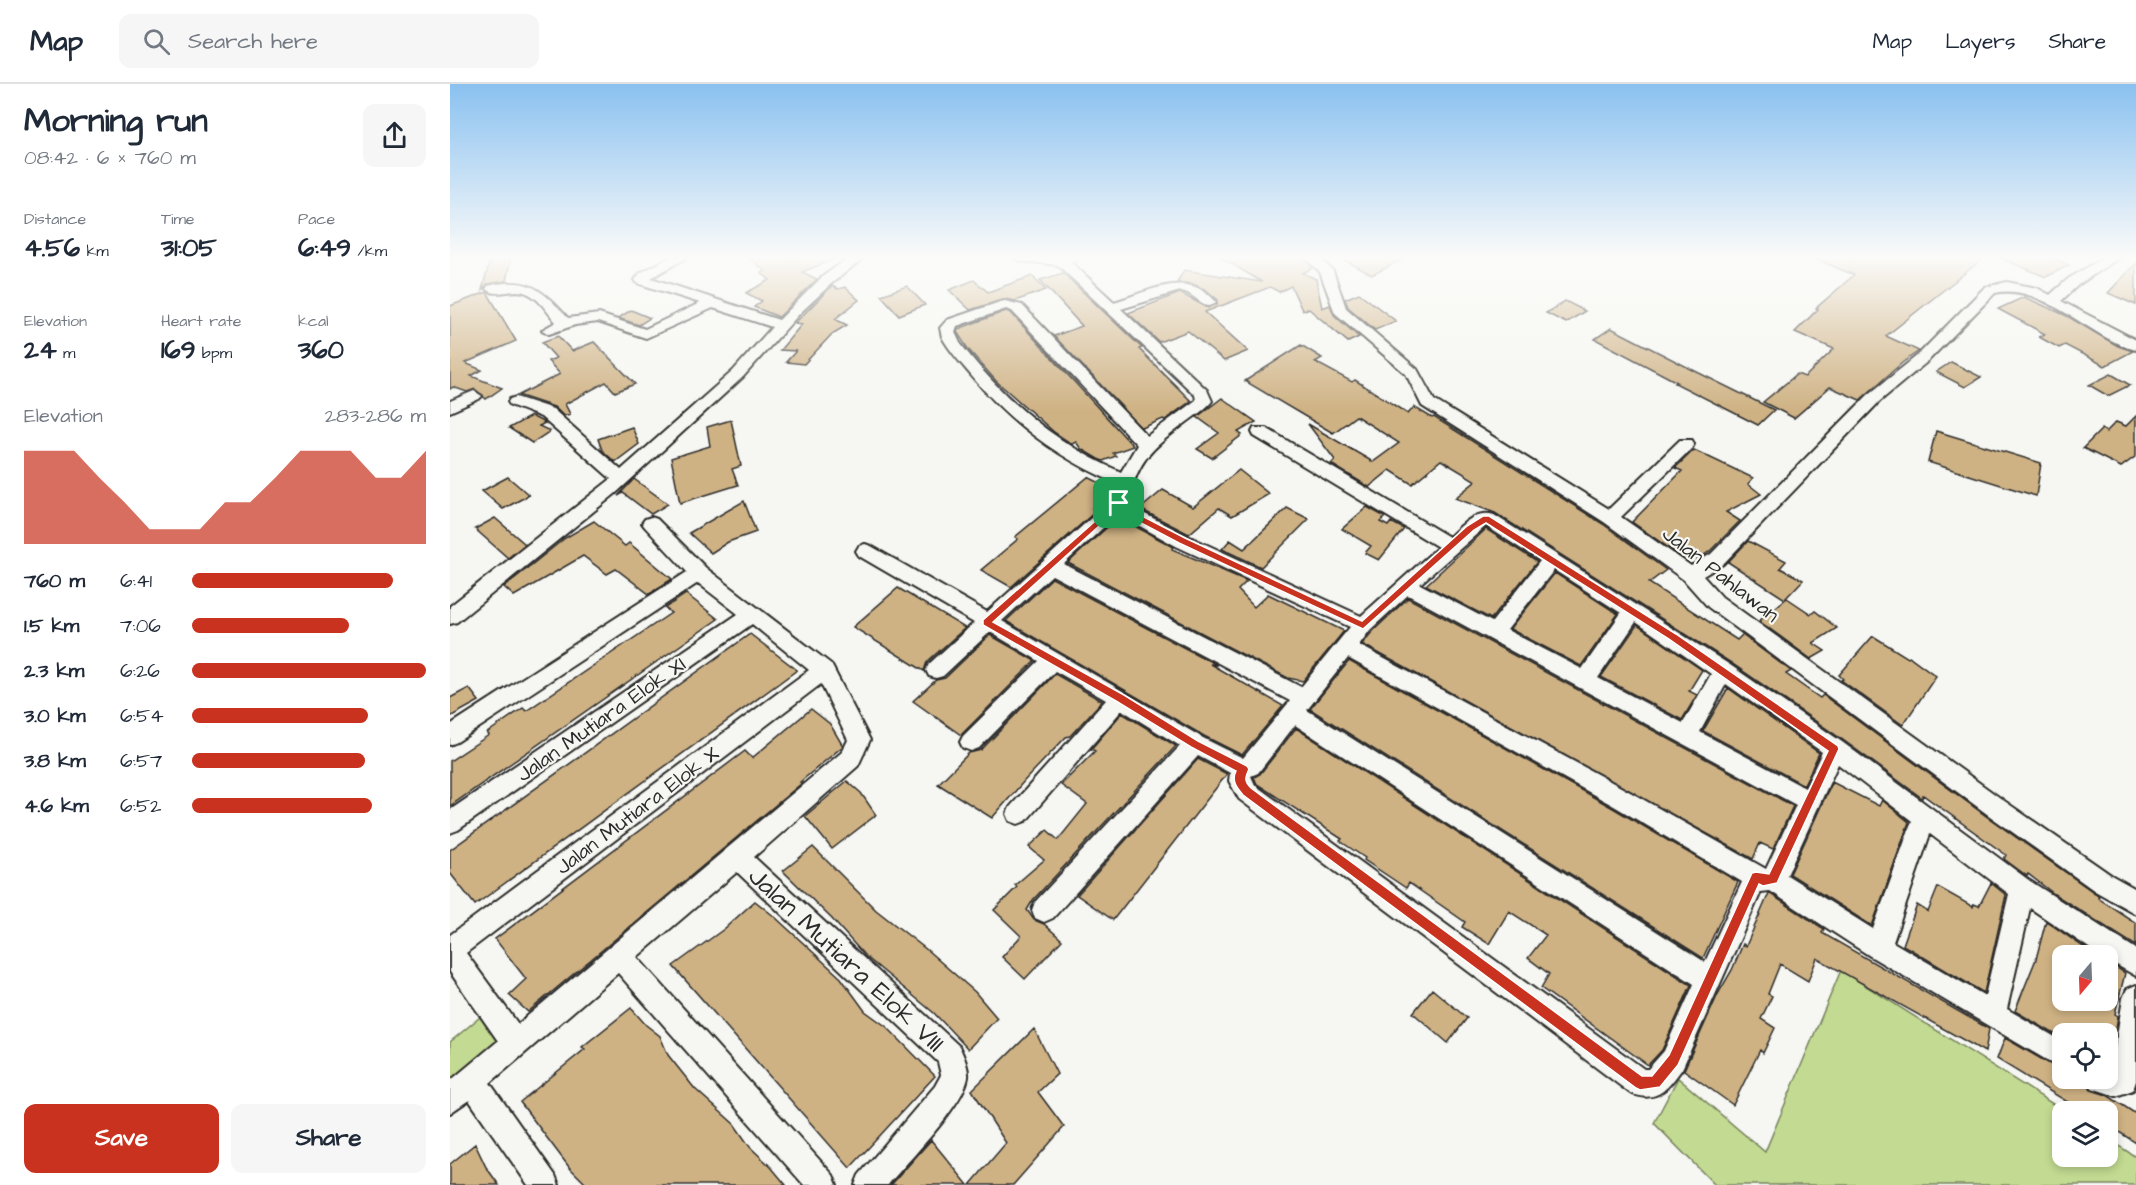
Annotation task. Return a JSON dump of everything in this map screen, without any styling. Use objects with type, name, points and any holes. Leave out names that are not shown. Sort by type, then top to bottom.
[{"type":"street","points":[[550,308],[565,324]]},
{"type":"street","points":[[549,330],[585,319],[599,318],[646,334],[701,308]]},
{"type":"street","points":[[729,308],[781,325]]},
{"type":"street","points":[[450,617],[621,479],[738,374],[798,308]]},
{"type":"street","points":[[995,308],[952,323],[947,328],[947,333],[960,352],[992,392],[1012,412],[1058,447],[1086,464],[1125,480]]},
{"type":"street","points":[[1017,308],[1146,445]]},
{"type":"street","points":[[936,670],[1119,503],[1125,480],[1137,454],[1199,406],[1204,398],[1202,393],[1114,308]]},
{"type":"street","name":"Jalan Pahlawan","points":[[1339,308],[1412,372],[1428,403],[1610,518],[1691,575],[1715,602],[2004,813],[2103,883],[2136,902]]},
{"type":"street","points":[[1691,575],[1717,560],[1874,398],[1923,358],[1972,308]]},
{"type":"street","points":[[2066,308],[2136,346]]},
{"type":"street","points":[[450,407],[474,396]]},
{"type":"street","points":[[516,402],[547,412],[621,479]]},
{"type":"street","points":[[1260,432],[1451,546]]},
{"type":"street","points":[[1610,518],[1686,444]]},
{"type":"street","points":[[1119,503],[1127,512],[1182,541],[1363,626]]},
{"type":"street","points":[[1834,749],[1809,801],[1709,979],[1673,1060],[1655,1083],[1640,1083],[1247,792],[1240,784],[1239,776],[1300,706],[1363,626],[1470,528],[1486,519],[1552,559],[1723,671],[1834,749],[2022,889],[2136,964]]},
{"type":"street","points":[[450,1099],[737,857],[855,752],[859,740],[824,670],[699,573],[651,523]]},
{"type":"street","points":[[865,551],[1120,698],[1194,744],[1243,769]]},
{"type":"street","points":[[1495,632],[1552,559]]},
{"type":"street","points":[[1050,566],[1300,706],[1709,979]]},
{"type":"street","points":[[450,736],[699,573]]},
{"type":"street","points":[[1408,586],[1809,801]]},
{"type":"street","points":[[1585,681],[1633,611]]},
{"type":"street","name":"Jalan Mutiara Elok XI","points":[[450,823],[752,614]]},
{"type":"street","points":[[1346,646],[1764,878],[2052,1050]]},
{"type":"street","points":[[971,742],[1053,660]]},
{"type":"street","name":"Jalan Mutiara Elok X","points":[[452,956],[824,670]]},
{"type":"street","points":[[1687,735],[1723,671]]},
{"type":"street","points":[[1017,814],[1120,698]]},
{"type":"street","points":[[1044,910],[1194,744]]},
{"type":"street","points":[[1879,947],[1925,817]]},
{"type":"street","name":"Jalan Mutiara Elok VIII","points":[[737,857],[950,1055],[955,1076],[945,1096],[869,1185]]},
{"type":"street","points":[[1993,1015],[2022,889]]},
{"type":"street","points":[[452,956],[515,1042]]},
{"type":"street","points":[[620,957],[823,1185]]},
{"type":"street","points":[[2118,1082],[2123,1080],[2131,1067],[2136,998]]},
{"type":"street","points":[[472,1081],[545,1185]]},
{"type":"green space","points":[[1841,970],[2052,1103],[2052,1167],[2118,1167],[2118,1145],[2136,1157],[2136,1185],[1715,1185],[1654,1123],[1678,1078],[1765,1152]]},
{"type":"green space","points":[[480,1017],[499,1041],[450,1083],[450,1042]]},
{"type":"building","points":[[450,308],[497,308],[516,341],[465,363],[482,370],[471,376],[502,388],[486,399],[475,389],[467,392],[453,387],[450,389]]},
{"type":"building","points":[[757,308],[788,308],[779,317]]},
{"type":"building","points":[[810,308],[848,308],[835,319],[847,325],[832,334],[804,364],[786,362],[796,351],[780,350],[802,324],[795,323]]},
{"type":"building","points":[[893,308],[916,308],[899,315]]},
{"type":"building","points":[[1066,308],[1100,308],[1142,348],[1139,349],[1191,401],[1165,420],[1142,428],[1054,336],[1082,326]]},
{"type":"building","points":[[1140,308],[1214,308],[1205,312],[1248,351],[1224,361],[1188,331],[1159,342],[1128,313]]},
{"type":"building","points":[[1301,308],[1331,308],[1334,315],[1359,337],[1348,342],[1309,309]]},
{"type":"building","points":[[1350,308],[1379,308],[1396,321],[1375,330]]},
{"type":"building","points":[[1553,308],[1580,308],[1585,311],[1566,323],[1546,313]]},
{"type":"building","points":[[1921,308],[1886,336],[1919,351],[1860,400],[1830,387],[1794,418],[1763,402],[1797,374],[1805,377],[1834,349],[1795,332],[1818,309]]},
{"type":"building","points":[[2050,308],[2118,346],[2133,351],[2105,366],[2065,345],[2059,348],[2039,337],[2045,334],[1998,309]]},
{"type":"building","points":[[631,310],[650,318],[639,325],[618,318]]},
{"type":"building","points":[[1006,311],[1011,313],[1133,446],[1113,453],[1116,456],[1103,461],[1098,459],[1081,449],[1076,442],[1072,444],[1054,432],[996,381],[968,349],[957,332],[958,329]]},
{"type":"building","points":[[1611,328],[1774,410],[1758,425],[1595,339]]},
{"type":"building","points":[[558,336],[572,351],[594,342],[635,384],[615,392],[606,382],[565,404],[570,414],[564,416],[554,407],[519,395],[560,374],[548,361],[556,358],[542,342]]},
{"type":"building","points":[[1301,345],[1322,358],[1315,362],[1352,382],[1355,380],[1408,414],[1414,407],[1434,417],[1603,524],[1666,570],[1649,583],[1737,640],[1742,635],[1791,671],[1786,674],[1820,698],[1823,695],[1986,816],[2099,896],[2098,898],[2136,923],[2136,946],[2054,894],[2028,874],[2027,876],[2004,859],[2006,855],[1923,795],[1922,798],[1731,663],[1495,513],[1455,498],[1476,481],[1441,460],[1412,484],[1390,470],[1369,487],[1331,464],[1335,460],[1308,424],[1373,462],[1399,443],[1356,416],[1333,433],[1245,381]]},
{"type":"building","points":[[1951,362],[1981,377],[1965,387],[1936,372]]},
{"type":"building","points":[[2111,374],[2130,385],[2108,396],[2089,385]]},
{"type":"building","points":[[1222,398],[1256,422],[1238,432],[1242,435],[1212,458],[1197,449],[1219,433],[1197,417]]},
{"type":"building","points":[[531,416],[545,423],[539,426],[550,431],[532,443],[509,428]]},
{"type":"building","points":[[2136,416],[2136,456],[2121,467],[2083,448],[2102,429],[2106,432],[2116,422],[2126,426]]},
{"type":"building","points":[[731,420],[741,466],[732,469],[738,485],[680,503],[671,458],[710,446],[707,427]]},
{"type":"building","points":[[632,427],[639,444],[615,462],[602,450],[598,439]]},
{"type":"building","points":[[1936,431],[2041,463],[2036,496],[1928,462]]},
{"type":"building","points":[[1694,450],[1753,478],[1748,484],[1761,494],[1726,512],[1740,521],[1710,551],[1698,559],[1689,554],[1683,558],[1632,522],[1682,471],[1675,468]]},
{"type":"building","points":[[1239,470],[1269,494],[1232,516],[1219,508],[1189,534],[1140,509],[1163,490],[1193,507]]},
{"type":"building","points":[[508,477],[529,495],[503,509],[482,491]]},
{"type":"building","points":[[1088,477],[1112,489],[1111,491],[1092,508],[1097,510],[1011,587],[981,570],[1018,539],[1015,537]]},
{"type":"building","points":[[634,479],[668,504],[651,514],[623,493],[618,496]]},
{"type":"building","points":[[744,501],[756,532],[728,542],[711,553],[689,533]]},
{"type":"building","points":[[1367,507],[1385,517],[1380,522],[1388,526],[1391,522],[1404,529],[1379,560],[1365,553],[1371,546],[1342,529]]},
{"type":"building","points":[[1287,508],[1309,519],[1261,567],[1222,549],[1230,540],[1244,549]]},
{"type":"building","points":[[495,518],[525,544],[508,558],[475,529]]},
{"type":"building","points":[[1115,520],[1122,523],[1125,521],[1174,547],[1172,549],[1247,581],[1238,590],[1254,607],[1268,594],[1344,631],[1303,681],[1288,678],[1068,563]]},
{"type":"building","points":[[594,521],[625,546],[629,543],[672,579],[649,594],[616,569],[607,574],[583,556],[514,596],[504,587],[565,538]]},
{"type":"building","points":[[1486,529],[1537,562],[1491,619],[1426,585]]},
{"type":"building","points":[[1748,541],[1786,561],[1780,568],[1803,580],[1785,599],[1728,562]]},
{"type":"building","points":[[1555,573],[1618,614],[1581,666],[1510,629]]},
{"type":"building","points":[[1052,578],[1217,665],[1210,664],[1283,706],[1242,755],[1204,736],[1006,621]]},
{"type":"building","points":[[898,588],[965,628],[927,662],[924,671],[853,627]]},
{"type":"building","points":[[686,594],[718,619],[450,806],[450,761],[489,735],[487,733],[523,708],[526,711],[671,613],[665,608]]},
{"type":"building","points":[[1408,598],[1793,806],[1773,849],[1760,843],[1753,859],[1362,644]]},
{"type":"building","points":[[1787,598],[1811,614],[1815,611],[1837,628],[1813,643],[1825,651],[1811,659],[1759,621]]},
{"type":"building","points":[[1637,625],[1702,670],[1689,691],[1697,695],[1682,720],[1601,677]]},
{"type":"building","points":[[750,634],[797,670],[475,905],[450,873],[450,850]]},
{"type":"building","points":[[990,635],[1035,661],[961,735],[913,701],[936,680],[945,678]]},
{"type":"building","points":[[1873,636],[1908,658],[1910,657],[1936,676],[1903,725],[1841,680],[1843,679],[1839,675]]},
{"type":"building","points":[[1349,661],[1613,808],[1738,882],[1703,958],[1310,709]]},
{"type":"building","points":[[1055,674],[1102,701],[1025,780],[992,818],[938,784],[969,753],[981,750]]},
{"type":"building","points":[[469,688],[479,701],[450,717],[450,698]]},
{"type":"building","points":[[1728,688],[1819,753],[1804,785],[1703,731]]},
{"type":"building","points":[[811,709],[830,724],[843,746],[800,782],[802,783],[528,1012],[509,995],[526,979],[495,939],[745,751],[752,758]]},
{"type":"building","points":[[1122,713],[1176,746],[1033,900],[1027,910],[1034,920],[1044,924],[1062,940],[1025,979],[1002,957],[1021,936],[994,910],[1017,887],[1015,885],[1044,860],[1029,847],[1047,830],[1058,840],[1087,804],[1061,785],[1095,751],[1091,749]]},
{"type":"building","points":[[1296,728],[1691,985],[1662,1050],[1648,1065],[1541,988],[1549,974],[1528,958],[1546,935],[1509,911],[1489,944],[1462,927],[1465,922],[1409,883],[1406,888],[1364,860],[1365,858],[1340,841],[1342,839],[1257,784],[1254,777],[1260,774]]},
{"type":"building","points":[[1198,759],[1227,774],[1113,920],[1077,895]]},
{"type":"building","points":[[847,781],[861,793],[876,815],[832,849],[805,816]]},
{"type":"building","points":[[1832,782],[1879,806],[1882,800],[1909,822],[1872,926],[1790,874]]},
{"type":"building","points":[[813,847],[876,910],[975,992],[997,1018],[968,1049],[934,1013],[865,956],[832,919],[783,871]]},
{"type":"building","points":[[1991,883],[2006,895],[1984,993],[1903,945],[1917,905],[1928,912],[1938,887],[1973,907],[1974,904],[1979,906]]},
{"type":"building","points":[[1769,893],[1824,929],[1822,933],[1989,1029],[1985,1052],[1817,958],[1808,981],[1780,964],[1768,994],[1772,996],[1761,1019],[1775,1028],[1763,1053],[1760,1050],[1733,1105],[1684,1070],[1718,994],[1743,944],[1746,946]]},
{"type":"building","points":[[755,901],[841,978],[865,1011],[887,1027],[935,1076],[850,1168],[673,966],[724,929]]},
{"type":"building","points":[[2046,921],[2080,945],[2052,945],[2052,1011],[2116,1011],[2115,1014],[2118,1016],[2117,1023],[2052,1023],[2052,1033],[2015,1011],[2036,959]]},
{"type":"building","points":[[2118,968],[2125,973],[2118,1002]]},
{"type":"building","points":[[1432,989],[1467,1018],[1448,1043],[1413,1013]]},
{"type":"building","points":[[631,1008],[646,1025],[660,1036],[668,1055],[695,1089],[734,1124],[750,1147],[786,1185],[587,1185],[569,1167],[520,1102],[585,1049],[582,1047]]},
{"type":"building","points":[[1034,1029],[1057,1074],[1038,1092],[1064,1127],[1013,1185],[970,1185],[1006,1143],[972,1090]]},
{"type":"building","points":[[2005,1038],[2052,1065],[2052,1089],[2091,1089],[2116,1101],[2066,1101],[1997,1059]]},
{"type":"building","points":[[2118,1102],[2136,1114],[2136,1143],[2118,1131]]},
{"type":"building","points":[[931,1140],[968,1185],[891,1185],[922,1150]]},
{"type":"building","points":[[475,1144],[486,1167],[499,1185],[450,1185],[450,1164]]},
{"type":"route","points":[[1119,503],[1127,512],[1182,541],[1363,626],[1470,528],[1486,519],[1672,636],[1834,749],[1773,879],[1763,881],[1756,877],[1673,1060],[1655,1083],[1640,1083],[1247,792],[1240,784],[1239,776],[1243,769],[1194,744],[1120,698],[986,622],[1119,503]]}]
